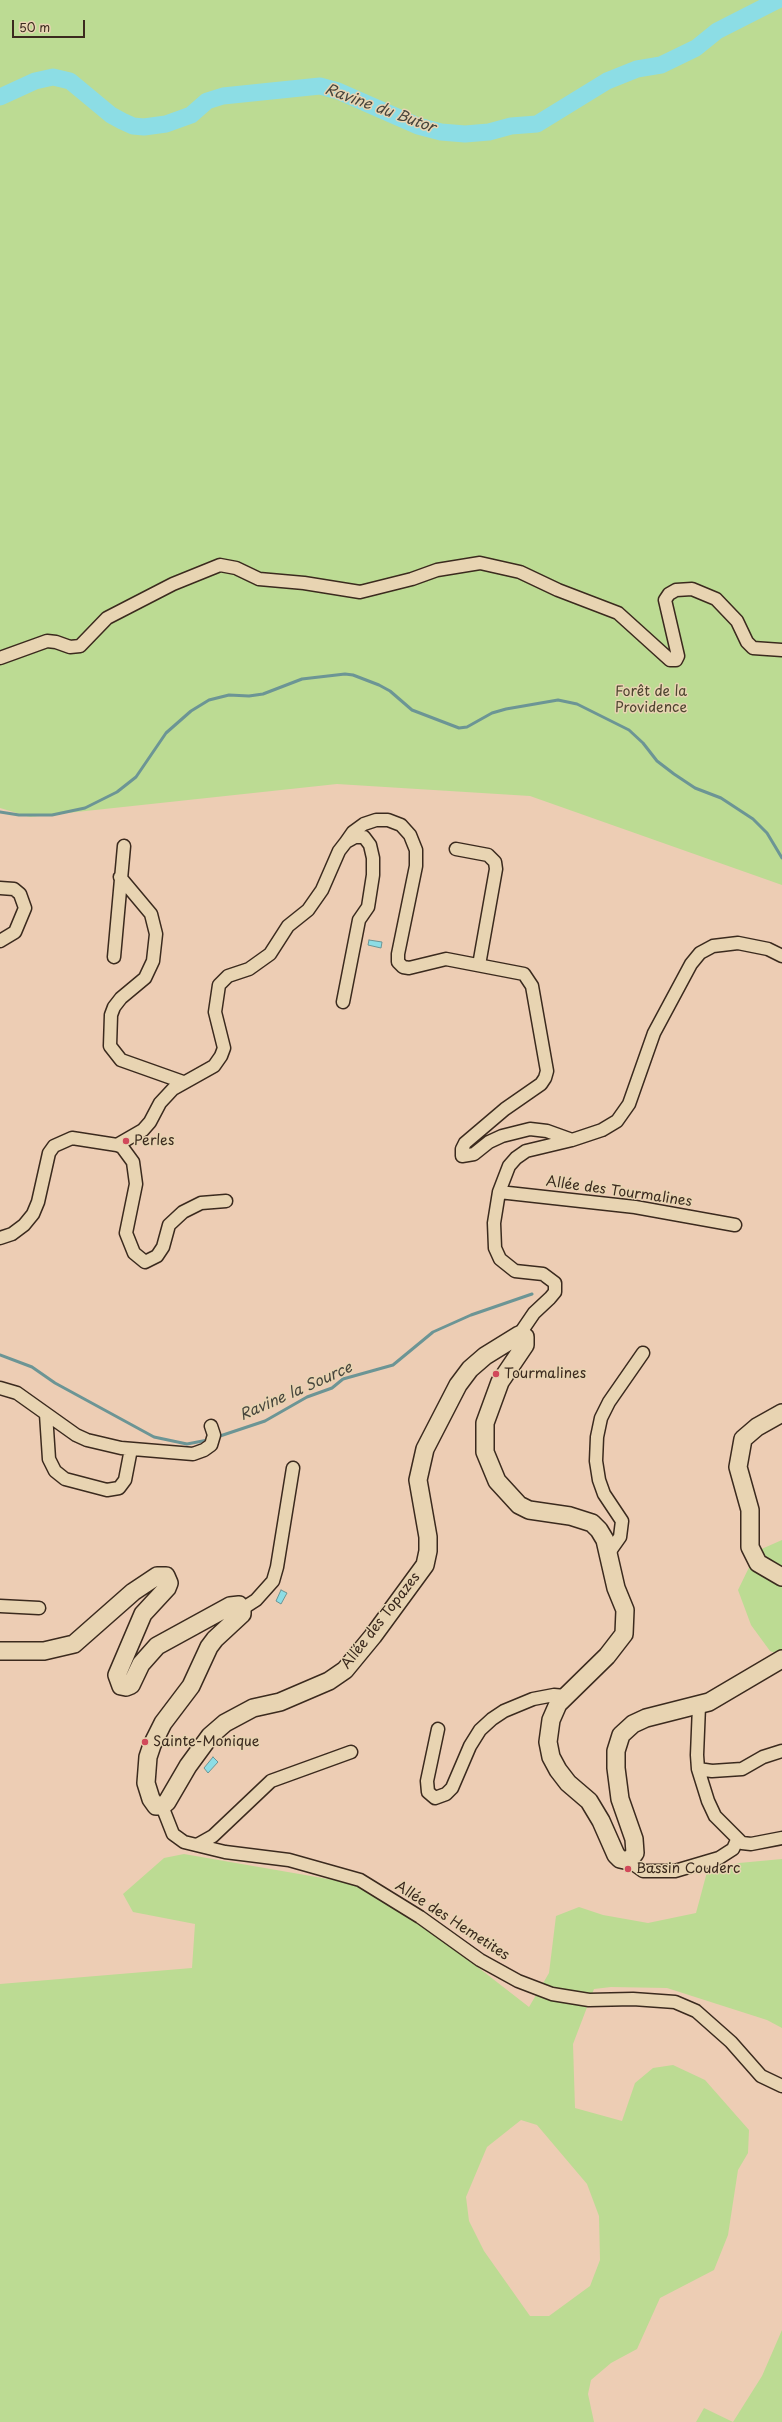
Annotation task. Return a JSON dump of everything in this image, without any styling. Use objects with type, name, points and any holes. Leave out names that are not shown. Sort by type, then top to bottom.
[{"type":"main road","points":[[519,1335],[525,1337],[525,1345],[500,1382],[485,1423],[485,1452],[497,1481],[519,1505],[529,1510],[570,1516],[592,1523],[600,1530],[605,1540],[616,1588],[625,1610],[624,1634],[598,1666],[565,1696],[551,1720],[548,1742],[551,1757],[568,1783],[589,1802],[616,1855],[624,1861],[629,1861],[635,1853],[635,1846],[620,1799],[616,1768],[616,1751],[621,1735],[633,1724],[646,1718],[699,1706],[782,1659]]},
{"type":"main road","name":"Allée des Topazes","points":[[162,1806],[167,1802],[188,1766],[210,1736],[225,1723],[253,1708],[280,1702],[328,1681],[345,1670],[373,1636],[425,1565],[428,1551],[428,1537],[418,1480],[425,1449],[458,1385],[470,1369],[484,1356],[519,1335]]},
{"type":"main road","points":[[782,1413],[757,1427],[743,1439],[738,1467],[750,1510],[750,1547],[758,1563],[782,1577]]},
{"type":"main road","points":[[0,1650],[44,1651],[74,1644],[133,1592],[156,1576],[166,1576],[169,1583],[143,1614],[117,1675],[121,1686],[126,1687],[131,1685],[141,1664],[157,1646],[230,1606],[239,1605],[242,1609],[242,1614],[238,1620],[222,1632],[209,1647],[191,1686],[163,1723],[152,1745],[148,1757],[146,1783],[151,1799],[156,1806],[162,1806]]},
{"type":"street","points":[[0,658],[47,641],[56,642],[70,647],[80,646],[107,618],[173,584],[220,565],[236,568],[259,579],[304,583],[360,592],[412,580],[437,570],[480,563],[520,572],[558,590],[618,613],[646,637],[658,651],[670,660],[676,660],[678,656],[665,600],[676,590],[692,589],[716,599],[737,621],[747,642],[753,648],[782,650]]},
{"type":"street","points":[[117,1145],[143,1130],[150,1122],[160,1104],[173,1089],[183,1082],[214,1066],[222,1056],[224,1048],[215,1012],[219,985],[228,976],[249,969],[270,954],[288,926],[308,910],[322,890],[339,851],[353,832],[364,824],[376,820],[388,820],[401,825],[410,835],[416,850],[416,866],[398,954],[398,962],[403,967],[409,968],[446,959],[524,974],[529,979],[547,1071],[541,1084],[505,1109],[465,1143],[462,1149],[462,1156],[474,1154],[489,1142],[502,1136],[530,1129],[547,1130],[572,1140]]},
{"type":"street","points":[[343,1002],[359,920],[368,907],[373,875],[373,858],[364,837],[355,837],[346,842]]},
{"type":"street","points":[[114,957],[120,877],[124,846]]},
{"type":"street","points":[[456,850],[488,855],[495,862],[496,869],[479,966]]},
{"type":"street","points":[[120,877],[151,914],[156,934],[153,961],[145,978],[121,998],[114,1007],[111,1015],[110,1046],[121,1060],[183,1082]]},
{"type":"street","points":[[0,888],[14,889],[20,894],[25,908],[14,932],[0,941]]},
{"type":"street","points":[[519,1335],[534,1313],[555,1292],[555,1283],[543,1274],[515,1271],[500,1259],[495,1248],[494,1223],[499,1192],[509,1166],[516,1158],[526,1151],[572,1140],[610,1126],[624,1113],[654,1033],[691,964],[700,952],[713,946],[738,943],[768,949],[782,956]]},
{"type":"street","points":[[0,1238],[12,1234],[24,1225],[33,1214],[38,1202],[45,1162],[54,1146],[72,1138],[117,1145],[122,1147],[133,1162],[136,1173],[136,1184],[126,1233],[129,1244],[139,1259],[145,1262],[157,1256],[163,1248],[169,1225],[183,1212],[201,1203],[226,1202]]},
{"type":"street","name":"Allée des Tourmalines","points":[[499,1192],[635,1207],[735,1225]]},
{"type":"street","points":[[608,1554],[620,1537],[622,1521],[604,1494],[599,1480],[596,1461],[597,1437],[601,1418],[608,1402],[643,1353]]},
{"type":"street","points":[[0,1388],[17,1393],[65,1429],[87,1440],[131,1449],[181,1453],[204,1450],[211,1445],[214,1435],[211,1426]]},
{"type":"street","points":[[46,1414],[51,1465],[59,1476],[65,1479],[107,1490],[119,1488],[125,1480],[131,1449]]},
{"type":"street","points":[[242,1609],[256,1600],[273,1581],[277,1568],[293,1468]]},
{"type":"street","points":[[0,1606],[39,1608]]},
{"type":"street","points":[[438,1729],[427,1781],[428,1792],[436,1798],[446,1794],[452,1788],[470,1746],[480,1730],[492,1720],[504,1711],[533,1699],[554,1695],[565,1696]]},
{"type":"street","points":[[699,1706],[698,1769],[715,1816],[737,1840],[751,1844],[782,1838]]},
{"type":"street","points":[[698,1769],[742,1769],[763,1757],[782,1751]]},
{"type":"street","points":[[197,1845],[214,1836],[271,1781],[351,1752]]},
{"type":"street","name":"Allée des Hemetites","points":[[162,1806],[173,1834],[184,1842],[225,1852],[288,1860],[360,1880],[420,1917],[480,1960],[518,1980],[552,1994],[589,2000],[633,1999],[675,2002],[696,2010],[732,2042],[761,2076],[782,2086]]},
{"type":"street","points":[[629,1861],[643,1871],[674,1871],[719,1858],[733,1849],[737,1840]]},
{"type":"green space","name":"Forêt de la Providence","points":[[0,0],[782,0],[782,885],[530,796],[337,784],[30,817],[0,808]]},
{"type":"green space","points":[[782,1540],[782,1656],[770,1651],[751,1625],[738,1590],[757,1551]]},
{"type":"green space","points":[[184,1854],[357,1884],[394,1902],[529,2007],[549,1973],[556,1916],[579,1907],[603,1915],[648,1923],[696,1913],[707,1872],[739,1863],[782,1859],[782,2028],[767,2020],[667,1988],[611,1987],[594,1989],[573,2044],[575,2108],[622,2121],[635,2083],[653,2068],[673,2065],[705,2080],[749,2130],[748,2153],[738,2170],[728,2235],[714,2270],[660,2298],[637,2349],[611,2363],[591,2380],[588,2394],[594,2422],[0,2422],[0,1984],[192,1968],[195,1924],[133,1912],[123,1894],[164,1858]],"holes":[[[521,2120],[537,2125],[587,2184],[599,2216],[600,2260],[590,2286],[549,2316],[530,2316],[484,2251],[469,2221],[466,2197],[487,2147]]]},
{"type":"green space","points":[[782,2330],[782,2422],[733,2422],[762,2376]]},
{"type":"green space","points":[[704,2408],[733,2422],[696,2422]]},
{"type":"water","points":[[369,940],[382,942],[381,948],[368,945]]},
{"type":"water","points":[[281,1590],[287,1593],[281,1604],[276,1601]]},
{"type":"water","points":[[213,1757],[218,1762],[208,1773],[204,1768]]},
{"type":"waterway","name":"Ravine du Butor","points":[[0,97],[35,81],[53,77],[70,81],[111,115],[133,126],[144,127],[166,124],[191,115],[207,101],[223,96],[320,86],[338,91],[418,126],[441,132],[465,134],[489,132],[511,126],[537,124],[607,81],[637,69],[661,65],[696,48],[717,31],[778,0]]},
{"type":"waterway","points":[[0,812],[19,815],[52,815],[85,808],[117,792],[136,777],[166,733],[191,711],[209,700],[229,695],[249,696],[263,694],[302,679],[345,674],[353,675],[379,685],[390,691],[412,710],[459,728],[467,727],[492,713],[506,709],[558,700],[577,704],[629,730],[643,743],[657,761],[674,774],[695,788],[721,798],[753,819],[767,833],[782,858]]},
{"type":"waterway","name":"Ravine la Source","points":[[217,1437],[265,1421],[307,1397],[332,1388],[343,1379],[393,1365],[433,1332],[471,1315],[532,1294]]},
{"type":"waterway","name":"Ravine la Source","points":[[0,1355],[32,1367],[55,1383],[154,1437],[187,1444],[208,1440]]},
{"type":"place","name":"Perles","points":[[126,1141]]},
{"type":"place","name":"Tourmalines","points":[[496,1374]]},
{"type":"place","name":"Sainte-Monique","points":[[145,1742]]},
{"type":"place","name":"Bassin Couderc","points":[[628,1869]]}]
